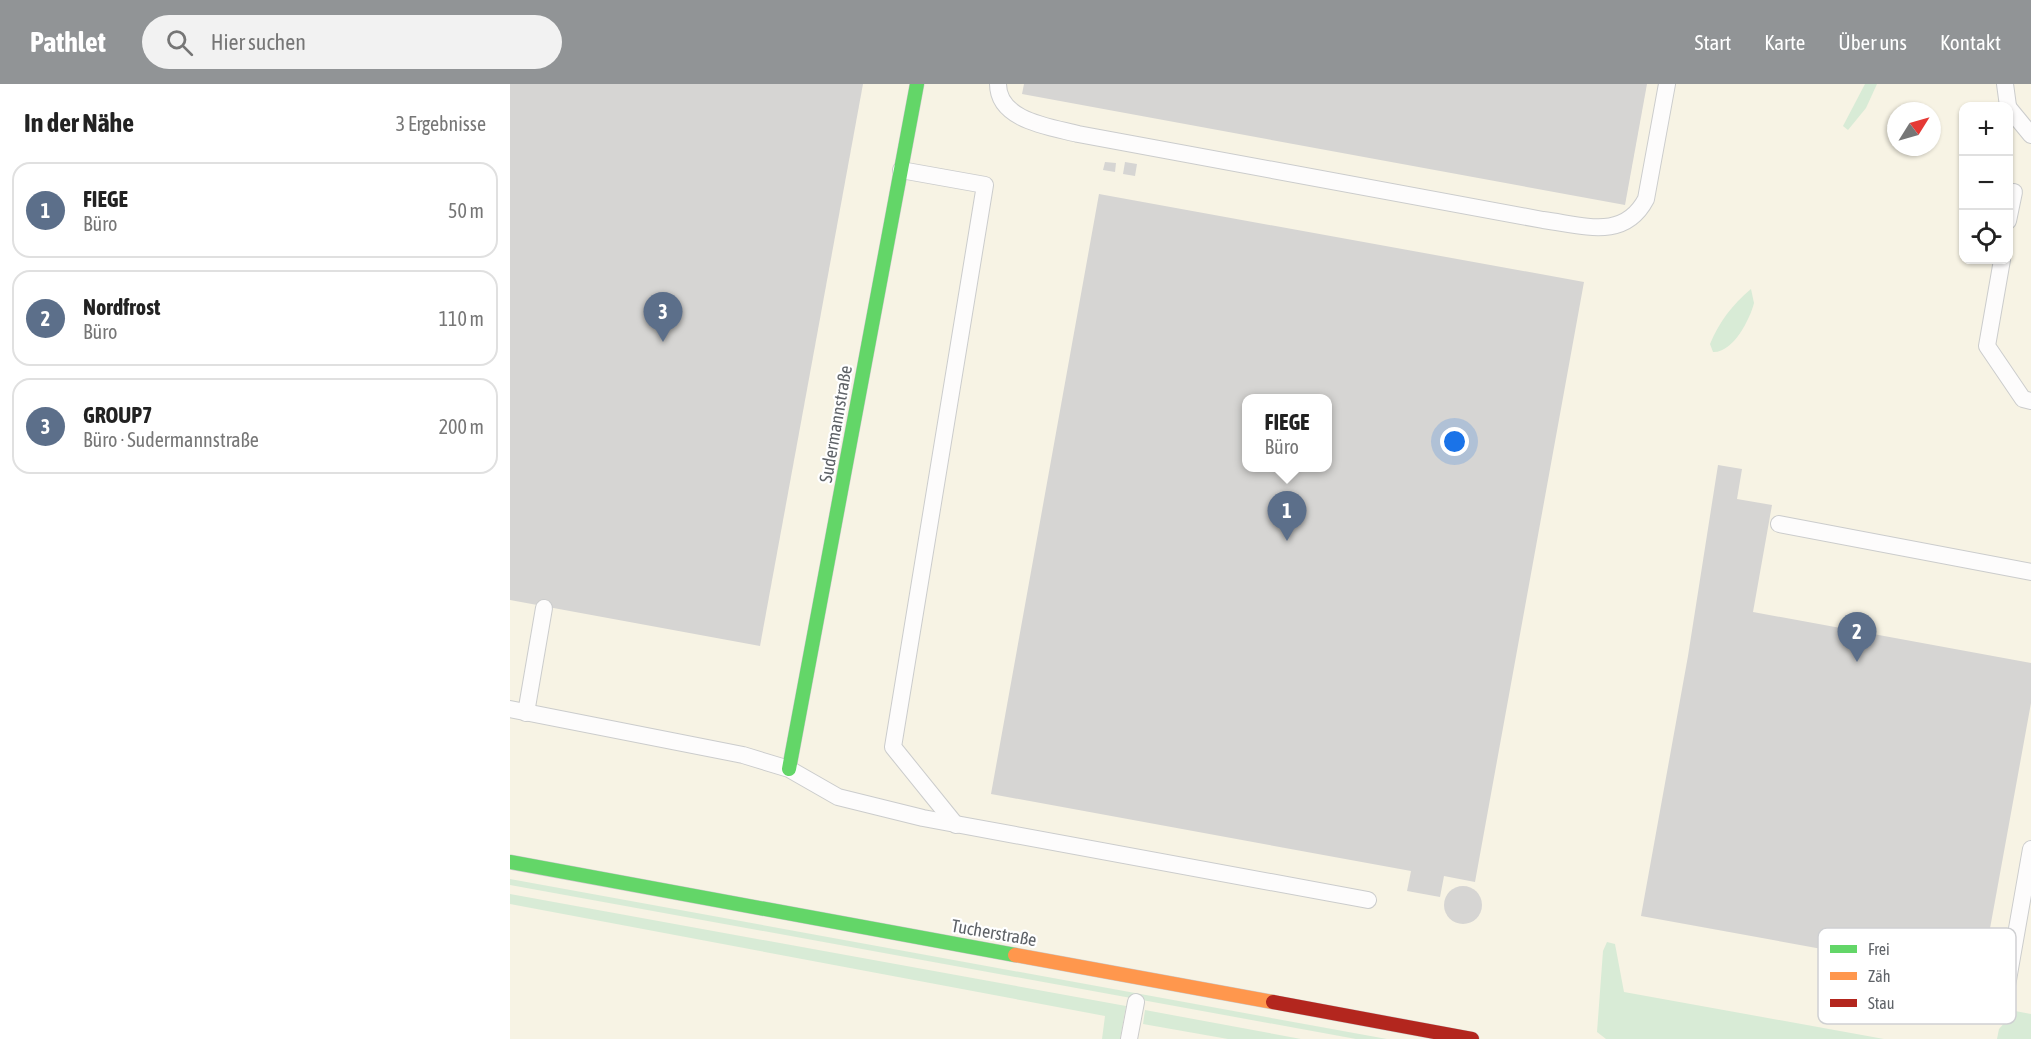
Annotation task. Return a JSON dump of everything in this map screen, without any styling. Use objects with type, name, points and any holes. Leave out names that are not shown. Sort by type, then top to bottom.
[{"type":"main road","name":"Sudermannstraße","points":[[789,769],[917,84]]},
{"type":"main road","name":"Tucherstraße","points":[[510,862],[1472,1039]]},
{"type":"lane","points":[[998,84],[1004,104],[1016,114],[1034,123],[1078,134],[1543,220],[1614,228],[1629,222],[1640,212],[1646,199],[1667,84]]},
{"type":"lane","points":[[2005,84],[2007,102]]},
{"type":"lane","points":[[2013,113],[2031,135]]},
{"type":"lane","points":[[901,170],[985,185],[893,747],[956,825]]},
{"type":"lane","points":[[2010,210],[2014,192]]},
{"type":"lane","points":[[2001,264],[1987,346],[2023,399],[2031,401]]},
{"type":"lane","points":[[1779,524],[2031,572]]},
{"type":"lane","points":[[544,608],[518,711],[732,753],[789,769],[838,797],[956,825],[1368,900]]},
{"type":"lane","points":[[2016,939],[2031,849]]},
{"type":"lane","points":[[1129,1039],[1136,1002]]},
{"type":"shaded area","points":[[510,84],[2031,84],[2031,1039],[510,1039]]},
{"type":"green space","points":[[1865,84],[1877,84],[1866,108],[1848,130],[1843,126]]},
{"type":"green space","points":[[1751,289],[1754,303],[1745,326],[1727,347],[1713,352],[1710,344],[1722,321]]},
{"type":"green space","points":[[510,879],[1387,1039],[1356,1039],[510,885]]},
{"type":"green space","points":[[510,894],[1126,1006],[1120,1039],[1102,1039],[1105,1016],[510,904]]},
{"type":"green space","points":[[1607,942],[1615,944],[1624,992],[1884,1039],[1606,1039],[1597,1032],[1603,951]]},
{"type":"green space","points":[[1145,1010],[1301,1039],[1228,1039],[1143,1024]]},
{"type":"green space","points":[[2016,1011],[2031,1014],[2031,1039],[1997,1039],[1999,1029],[2003,1024],[2016,1024]]},
{"type":"building","points":[[510,84],[863,84],[760,646],[510,600]]},
{"type":"building","points":[[1024,84],[1647,84],[1625,205],[1022,94]]},
{"type":"building","points":[[1105,162],[1116,163],[1115,172],[1103,170]]},
{"type":"building","points":[[1125,162],[1137,164],[1135,176],[1123,174]]},
{"type":"building","points":[[1099,194],[1584,282],[1475,882],[1444,876],[1440,897],[1407,891],[1411,871],[991,794]]},
{"type":"building","points":[[1718,465],[1742,469],[1737,499],[1772,505],[1753,612],[2031,663],[2031,703],[1990,928],[1818,928],[1818,948],[1641,916],[1688,656]]},
{"type":"building","points":[[1463,886],[1476,892],[1482,905],[1476,918],[1463,924],[1450,918],[1444,905],[1450,892]]},
{"type":"traffic: fast","points":[[789,769],[917,84]]},
{"type":"traffic: fast","points":[[510,862],[1015,955]]},
{"type":"traffic: slow","points":[[1015,955],[1273,1002]]},
{"type":"traffic: jam","points":[[1273,1002],[1472,1039]]},
{"type":"place","name":"GROUP7","points":[[663,342]]},
{"type":"place","name":"FIEGE","points":[[1287,541]]},
{"type":"place","name":"Nordfrost","points":[[1857,662]]}]
